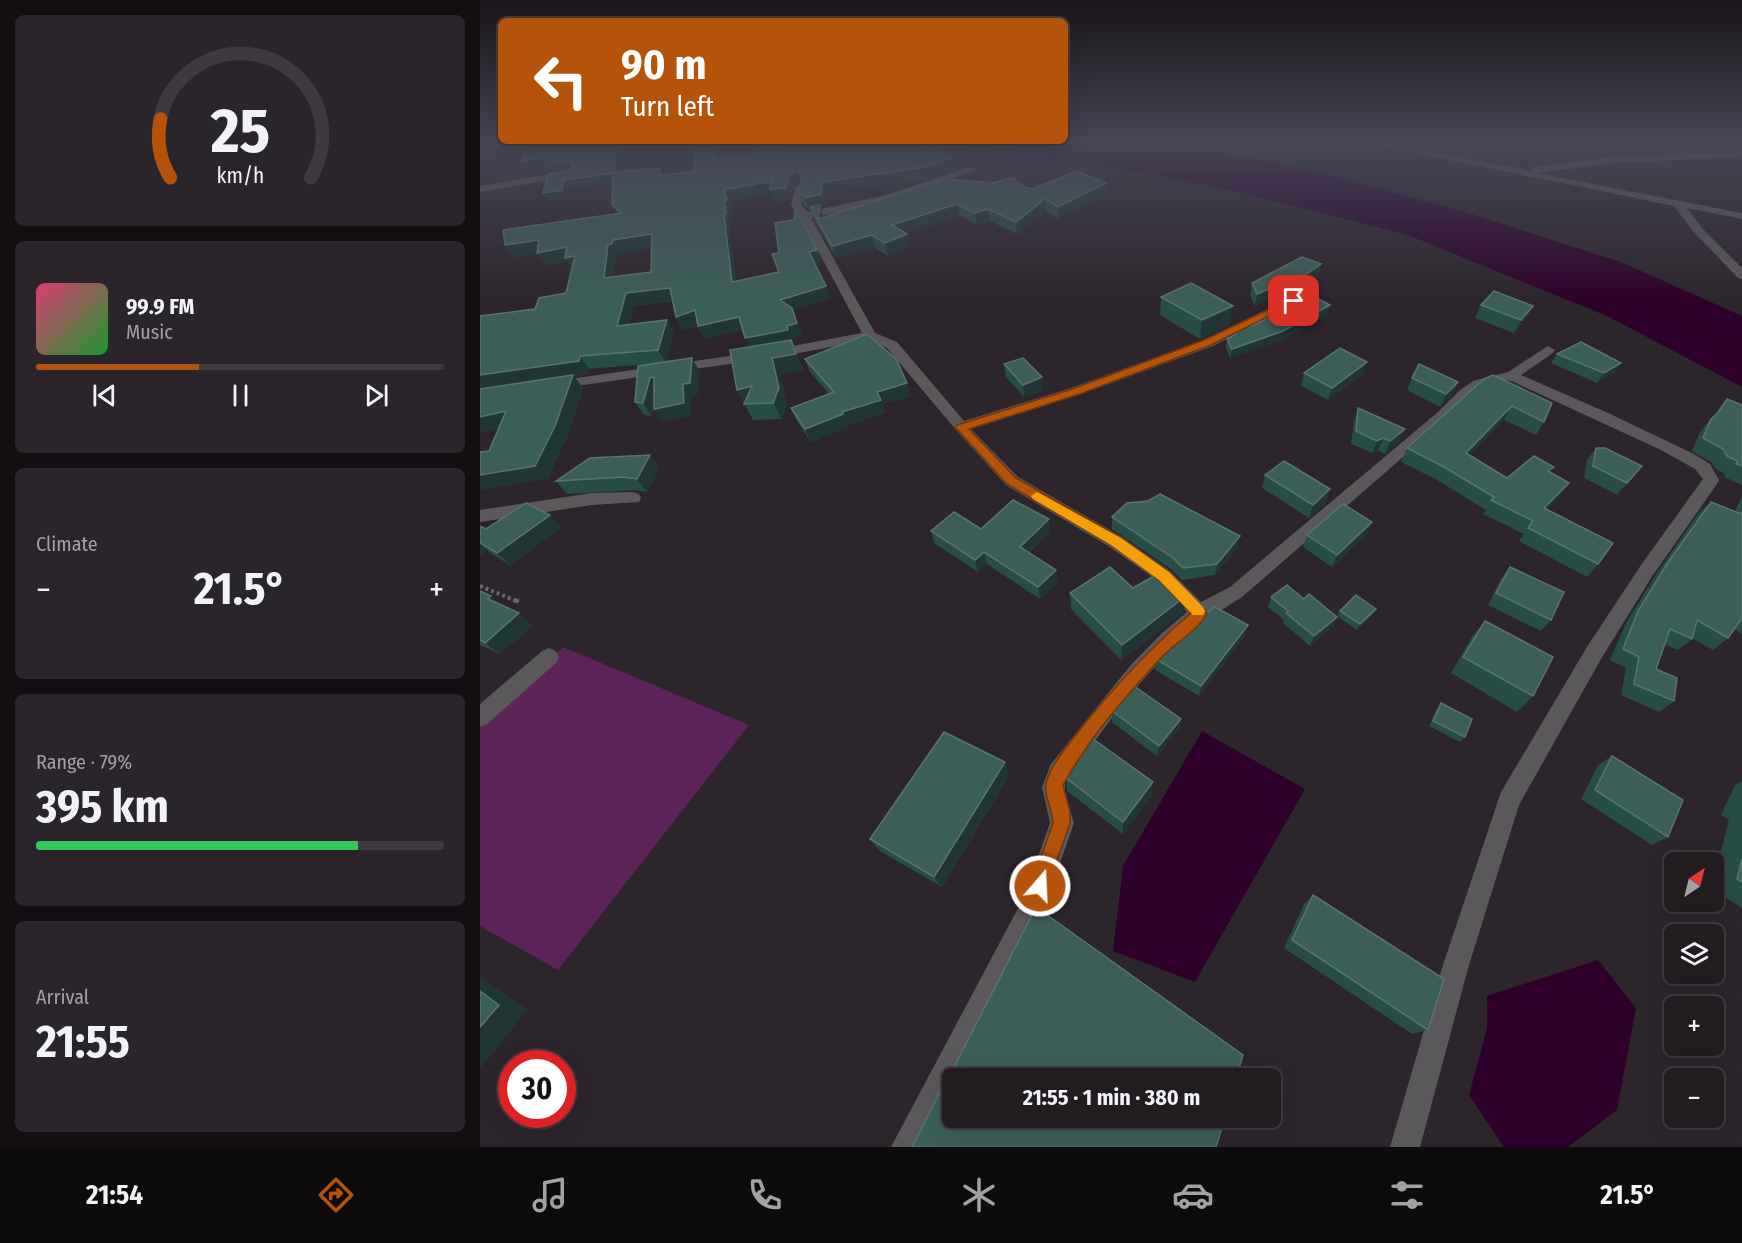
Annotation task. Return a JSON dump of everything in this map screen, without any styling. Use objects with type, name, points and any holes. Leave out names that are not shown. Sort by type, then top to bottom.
[{"type":"street","points":[[798,195],[796,205],[805,216],[870,336]]},
{"type":"street","points":[[805,216],[899,195]]},
{"type":"street","points":[[1632,195],[1742,216]]},
{"type":"street","points":[[1678,204],[1698,230],[1742,275]]},
{"type":"street","points":[[961,427],[1076,392],[1197,347],[1294,301]]},
{"type":"street","points":[[538,388],[771,354],[870,336],[892,345],[961,427],[1012,481],[1116,542],[1164,576],[1200,613]]},
{"type":"street","points":[[906,1147],[1034,903],[1062,823],[1062,812],[1054,790],[1054,783],[1070,756],[1101,715],[1158,651],[1200,613],[1236,592],[1443,415],[1473,385],[1511,375],[1548,350]]},
{"type":"street","points":[[1405,1147],[1456,965],[1509,800],[1594,653],[1647,570],[1711,480],[1709,473],[1700,465],[1659,443],[1511,375]]},
{"type":"street","points":[[480,516],[592,499],[633,498]]},
{"type":"street","points":[[480,717],[549,657]]},
{"type":"path","points":[[480,586],[520,602]]},
{"type":"shaded area","points":[[1250,195],[1401,195],[1462,211],[1621,262],[1742,316],[1742,387],[1607,316],[1408,235]]},
{"type":"shaded area","points":[[563,647],[749,725],[558,970],[480,926],[480,728]]},
{"type":"shaded area","points":[[1202,731],[1305,789],[1195,982],[1113,951],[1123,866]]},
{"type":"shaded area","points":[[1598,960],[1636,1008],[1617,1110],[1568,1147],[1504,1147],[1469,1095],[1487,1028],[1487,996]]},
{"type":"building","points":[[612,195],[725,195],[727,200],[724,201],[726,213],[724,214],[732,282],[779,272],[772,254],[779,253],[775,223],[794,220],[795,209],[817,250],[809,252],[826,286],[780,300],[792,308],[797,323],[787,326],[788,330],[745,338],[739,317],[698,326],[695,310],[676,317],[670,288],[626,293],[617,326],[667,320],[658,350],[580,356],[579,361],[480,375],[480,316],[535,309],[539,298],[566,293],[575,256],[565,258],[567,247],[537,253],[539,240],[505,245],[503,230],[622,213],[612,205]],"holes":[[[652,234],[651,272],[604,278],[608,245],[612,244],[613,240]]]},
{"type":"building","points":[[802,195],[819,195],[805,198]]},
{"type":"building","points":[[896,195],[1083,195],[1058,207],[1045,199],[1016,222],[988,209],[975,213],[957,204],[892,225],[907,234],[885,243],[872,235],[832,246],[810,207],[820,205],[818,219]]},
{"type":"building","points":[[1302,257],[1321,264],[1308,273],[1257,294],[1252,283]]},
{"type":"building","points":[[1191,283],[1233,306],[1202,320],[1161,297]]},
{"type":"building","points":[[1494,291],[1533,306],[1521,320],[1481,305]]},
{"type":"building","points":[[1311,295],[1330,305],[1283,331],[1232,349],[1227,339],[1236,334],[1231,331],[1246,323],[1252,326]]},
{"type":"building","points":[[867,334],[896,359],[907,383],[877,392],[881,400],[842,412],[843,414],[805,429],[791,408],[834,392],[805,359]]},
{"type":"building","points":[[791,340],[796,354],[772,358],[779,388],[773,403],[744,404],[752,386],[737,390],[730,350]]},
{"type":"building","points":[[1581,342],[1621,363],[1604,373],[1557,354]]},
{"type":"building","points":[[1340,348],[1367,362],[1332,388],[1304,373]]},
{"type":"building","points":[[692,358],[690,383],[683,384],[684,403],[654,409],[654,377],[650,378],[643,403],[635,402],[638,366]]},
{"type":"building","points":[[1023,358],[1042,377],[1023,385],[1004,364]]},
{"type":"building","points":[[1419,364],[1458,382],[1446,394],[1412,378]]},
{"type":"building","points":[[573,375],[555,426],[535,466],[480,475],[480,452],[489,451],[506,411],[480,417],[480,389]]},
{"type":"building","points":[[1493,375],[1552,403],[1544,422],[1512,406],[1466,453],[1507,478],[1534,456],[1554,467],[1548,471],[1569,483],[1544,508],[1613,543],[1598,564],[1528,528],[1533,521],[1491,500],[1494,497],[1407,448],[1484,379]]},
{"type":"building","points":[[1727,399],[1742,405],[1742,466],[1736,464],[1738,461],[1728,457],[1723,449],[1703,438],[1711,419]]},
{"type":"building","points":[[1358,408],[1405,429],[1390,441],[1383,438],[1377,441],[1356,431]]},
{"type":"building","points":[[1596,448],[1605,448],[1642,466],[1627,483],[1593,466]]},
{"type":"building","points":[[650,455],[637,479],[623,477],[556,481],[590,458]]},
{"type":"building","points":[[1284,461],[1330,489],[1313,505],[1265,475]]},
{"type":"building","points":[[1160,494],[1240,536],[1217,564],[1183,568],[1173,558],[1112,517],[1127,503],[1148,501]]},
{"type":"building","points":[[1013,500],[1049,519],[1020,547],[1056,570],[1038,587],[984,552],[975,560],[931,531],[954,512],[981,529]]},
{"type":"building","points":[[1711,502],[1741,514],[1742,512],[1742,618],[1728,638],[1697,620],[1692,639],[1670,629],[1656,669],[1677,678],[1674,701],[1634,684],[1639,657],[1623,649],[1638,611],[1667,564]]},
{"type":"building","points":[[526,503],[550,515],[497,553],[480,543],[480,526],[486,529]]},
{"type":"building","points":[[1343,504],[1372,522],[1337,555],[1307,535]]},
{"type":"building","points":[[1110,567],[1133,588],[1163,571],[1186,596],[1122,645],[1070,593]]},
{"type":"building","points":[[1510,567],[1564,592],[1551,620],[1496,593]]},
{"type":"building","points":[[1287,585],[1304,599],[1309,594],[1337,617],[1314,636],[1271,597]]},
{"type":"building","points":[[480,591],[491,596],[488,599],[519,613],[485,643],[480,640]]},
{"type":"building","points":[[1356,595],[1376,609],[1360,624],[1340,611]]},
{"type":"building","points":[[1215,607],[1248,625],[1201,686],[1156,659],[1188,628]]},
{"type":"building","points":[[1485,621],[1553,657],[1533,696],[1463,657]]},
{"type":"building","points":[[1134,686],[1181,719],[1159,746],[1112,711]]},
{"type":"building","points":[[1441,703],[1472,719],[1465,737],[1433,721]]},
{"type":"building","points":[[944,732],[1005,762],[934,877],[870,839]]},
{"type":"building","points":[[1089,736],[1153,782],[1123,822],[1066,778],[1067,766]]},
{"type":"building","points":[[1612,756],[1683,800],[1668,837],[1595,790]]},
{"type":"building","points":[[1742,859],[1742,882],[1737,879]]},
{"type":"building","points":[[1313,895],[1444,979],[1428,1030],[1292,940]]},
{"type":"building","points":[[1036,907],[1243,1055],[1239,1068],[954,1068]]},
{"type":"building","points":[[480,991],[499,1005],[480,1027]]},
{"type":"building","points":[[942,1088],[942,1128],[1222,1128],[1216,1147],[912,1147]]},
{"type":"slow traffic","points":[[1037,496],[1116,542],[1164,576],[1198,611]]},
{"type":"route","points":[[1040,886],[1062,823],[1062,812],[1054,790],[1054,783],[1070,756],[1101,715],[1158,651],[1200,613],[1164,576],[1116,542],[1012,481],[961,427],[1076,392],[1208,342],[1294,301]]}]
